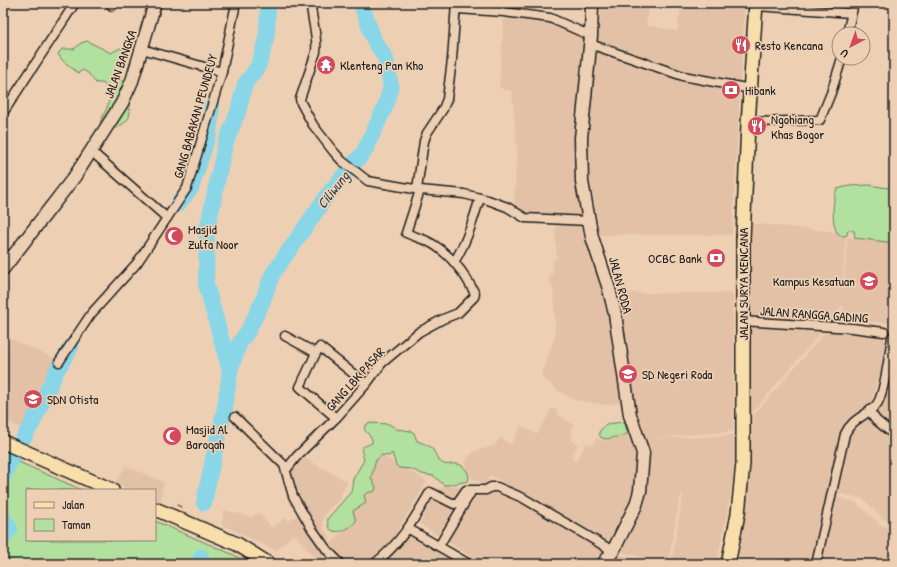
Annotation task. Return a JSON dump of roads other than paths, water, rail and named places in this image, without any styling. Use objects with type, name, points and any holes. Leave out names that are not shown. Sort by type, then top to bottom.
[{"type":"main road","name":"JALAN SURYA KENCANA","points":[[728,564],[738,514],[743,463],[742,321],[744,208],[756,4]]},
{"type":"main road","points":[[3,442],[110,489]]},
{"type":"main road","points":[[156,509],[237,544],[269,564]]},
{"type":"street","points":[[3,113],[74,3]]},
{"type":"street","name":"GANG BABAKAN PEUNDEUY","points":[[59,362],[91,314],[137,263],[187,188],[222,72],[236,3]]},
{"type":"street","points":[[311,3],[317,45],[300,99],[313,125],[342,161],[361,176],[368,181],[464,194],[480,198],[499,203],[525,218],[589,221]]},
{"type":"street","name":"JALAN RODA","points":[[592,3],[581,138],[582,182],[592,237],[609,288],[615,314],[630,415],[643,453],[640,490],[636,505],[613,551],[603,564]]},
{"type":"street","points":[[849,26],[854,3]]},
{"type":"street","points":[[756,4],[851,13]]},
{"type":"street","name":"JALAN BANGKA","points":[[3,269],[7,256],[61,196],[122,103],[132,81],[142,49],[152,5]]},
{"type":"street","points":[[480,198],[467,239],[454,262],[427,241],[406,233],[419,189],[424,141],[427,133],[443,109],[446,99],[452,60],[456,6],[550,18],[590,40],[683,76],[751,89]]},
{"type":"street","points":[[142,49],[222,72]]},
{"type":"street","points":[[748,124],[754,122],[820,120],[839,66]]},
{"type":"street","points":[[91,151],[167,218]]},
{"type":"street","name":"GANG LBK PASAR","points":[[286,470],[299,454],[336,418],[382,363],[419,332],[458,313],[470,301],[474,294],[468,281],[454,262]]},
{"type":"street","name":"JALAN RANGGA GADING","points":[[742,321],[852,328],[884,332]]},
{"type":"street","points":[[285,336],[316,353]]},
{"type":"street","points":[[816,564],[845,434],[847,429],[855,420],[877,404],[893,336]]},
{"type":"street","points":[[336,418],[300,387],[320,347],[366,384]]},
{"type":"street","points":[[869,410],[876,420],[894,435]]},
{"type":"street","points":[[235,417],[281,462],[286,470],[293,496],[312,529],[326,550],[341,564]]},
{"type":"street","points":[[374,564],[387,554],[409,529],[430,492],[454,504],[457,503],[466,490],[486,490],[491,487],[498,487],[523,498],[613,551]]},
{"type":"street","points":[[439,546],[472,490]]},
{"type":"street","points":[[409,529],[469,564]]},
{"type":"waterway","name":"Ciliwung","points":[[204,503],[225,408],[230,371],[206,284],[207,230],[225,145],[238,112],[245,84],[257,68],[261,58],[267,34],[268,3]]},
{"type":"waterway","name":"Ciliwung","points":[[230,371],[239,344],[248,331],[262,303],[272,275],[329,193],[364,152],[385,107],[391,87],[386,59],[374,40],[361,3]]},
{"type":"waterway","points":[[178,204],[191,188],[209,133],[212,107]]},
{"type":"waterway","points":[[3,477],[9,463],[33,422],[57,370],[71,347]]},
{"type":"waterway","points":[[3,518],[10,529],[3,537]]},
{"type":"waterway","name":"Ciliwung","points":[[201,557],[201,564]]},
{"type":"tram line","points":[[177,505],[181,507]]},
{"type":"place","name":"Resto Kencana","points":[[741,45]]},
{"type":"place","name":"Klenteng Pan Kho","points":[[326,65]]},
{"type":"place","name":"Hibank","points":[[731,90]]},
{"type":"place","name":"Ngohiang Khas Bogor","points":[[757,126]]},
{"type":"place","name":"Masjid Zulfa Noor","points":[[174,236]]},
{"type":"place","name":"OCBC Bank","points":[[716,258]]},
{"type":"place","name":"Kampus Kesatuan","points":[[869,281]]},
{"type":"place","name":"SD Negeri Roda","points":[[628,374]]},
{"type":"place","name":"SDN Otista","points":[[33,399]]},
{"type":"place","name":"Masjid Al Baroqah","points":[[172,436]]}]
